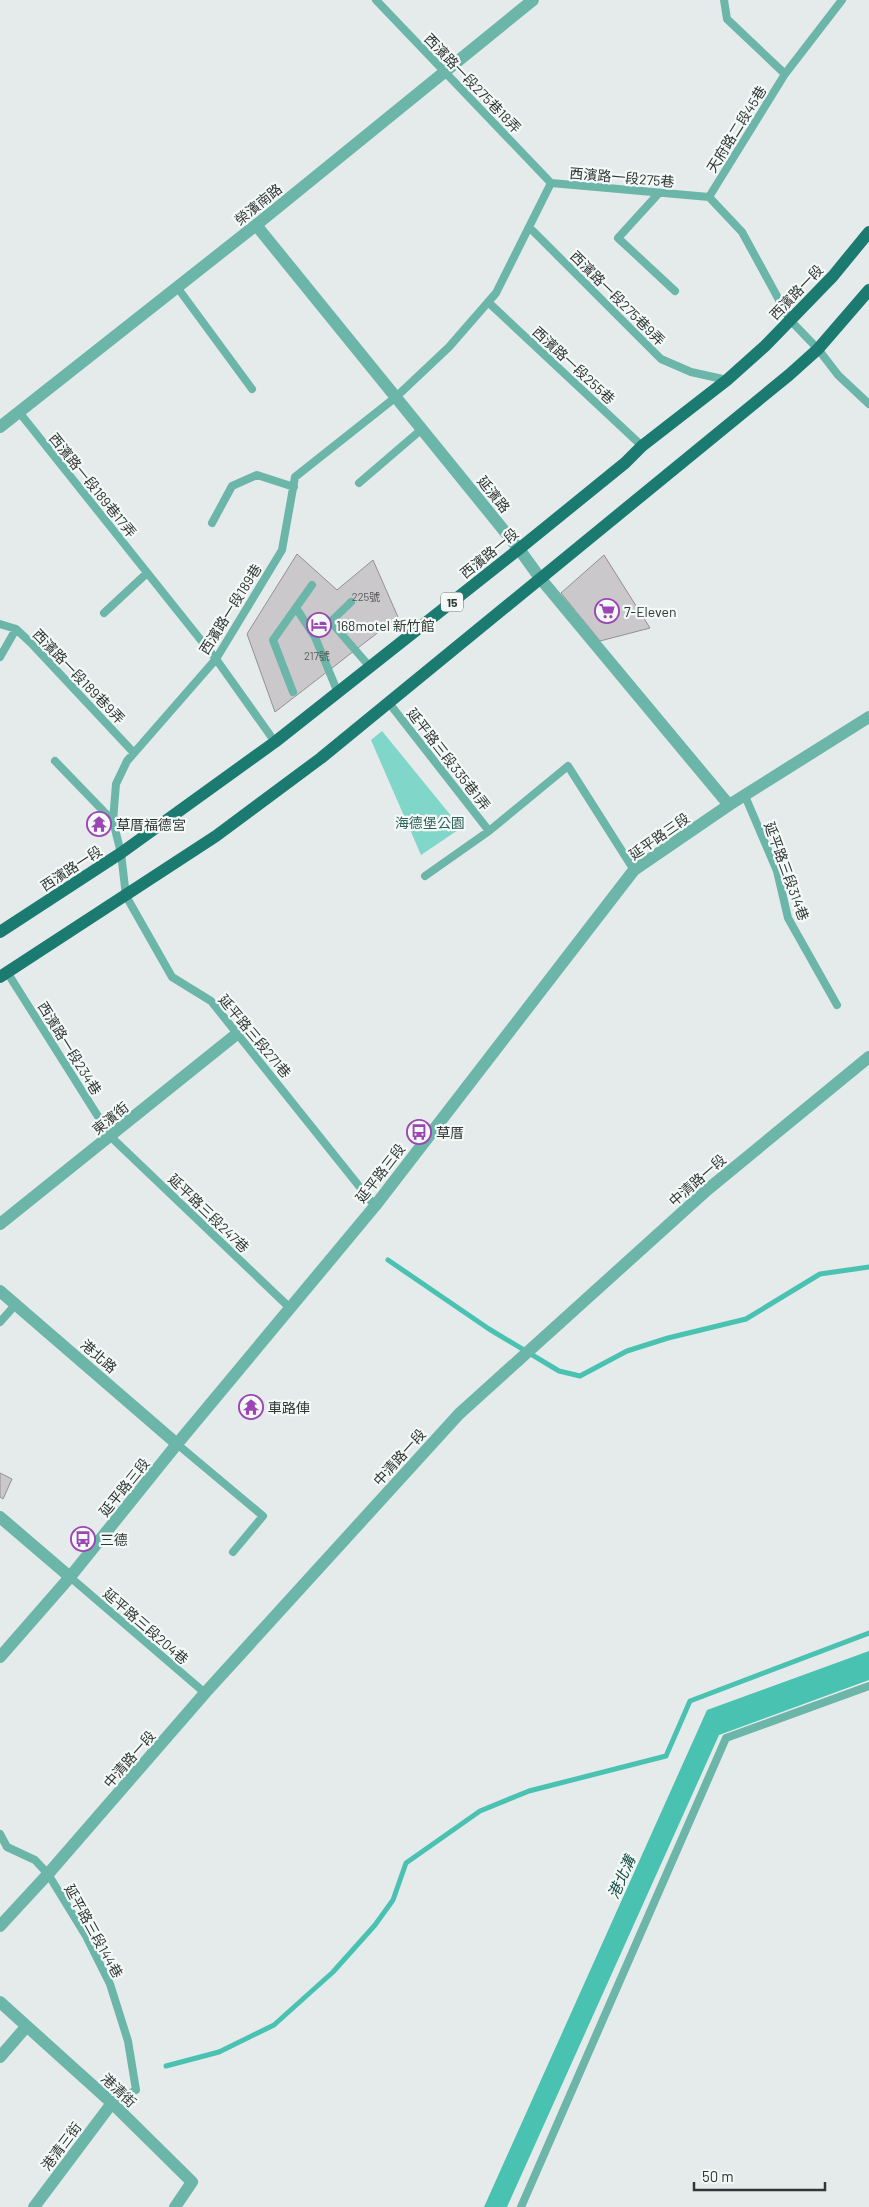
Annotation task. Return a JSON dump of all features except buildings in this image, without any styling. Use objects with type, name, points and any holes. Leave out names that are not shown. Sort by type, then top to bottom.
[{"type":"main road","name":"西濱路一段","points":[[0,932],[121,853],[275,742],[625,463],[642,446],[727,380],[834,276],[869,232]]},
{"type":"main road","points":[[4,974],[216,836],[321,758],[659,483],[818,349],[869,290]]},
{"type":"street","name":"榮濱南路","points":[[0,427],[256,225],[533,0]]},
{"type":"street","name":"延濱路","points":[[256,225],[519,548],[540,578],[729,805]]},
{"type":"street","name":"延平路三段","points":[[0,1657],[70,1577],[177,1444],[374,1206],[634,870],[729,805],[869,717]]},
{"type":"street","name":"東濱街","points":[[0,1224],[111,1137],[238,1033]]},
{"type":"street","name":"中清路一段","points":[[0,1926],[48,1874],[205,1693],[459,1414],[707,1190],[869,1057]]},
{"type":"street","name":"港北路","points":[[0,1291],[177,1444]]},
{"type":"street","points":[[0,1517],[70,1577]]},
{"type":"street","name":"港清街","points":[[0,2002],[112,2103],[192,2182],[175,2207]]},
{"type":"street","points":[[0,2057],[26,2027]]},
{"type":"street","name":"港清三街","points":[[34,2207],[112,2103]]},
{"type":"lane","name":"西濱路一段275巷18弄","points":[[376,0],[551,183]]},
{"type":"lane","points":[[724,0],[727,19],[785,74]]},
{"type":"lane","name":"天府路二段45巷","points":[[709,197],[785,74],[842,0]]},
{"type":"lane","name":"西濱路一段275巷","points":[[396,397],[449,348],[496,293],[551,183],[709,197]]},
{"type":"lane","points":[[659,192],[618,238],[675,291]]},
{"type":"lane","points":[[709,197],[742,232],[790,320],[818,349],[838,375],[869,404]]},
{"type":"lane","name":"西濱路一段275巷9弄","points":[[529,227],[661,359],[691,372],[727,380]]},
{"type":"lane","points":[[177,287],[252,389]]},
{"type":"lane","name":"西濱路一段255巷","points":[[488,302],[642,446]]},
{"type":"lane","name":"西濱路一段189巷","points":[[121,853],[113,821],[116,784],[127,761],[216,659],[282,550],[296,477],[396,397]]},
{"type":"lane","name":"西濱路一段189巷17弄","points":[[18,412],[216,659],[275,742]]},
{"type":"lane","points":[[359,483],[422,429]]},
{"type":"lane","points":[[212,523],[232,486],[257,475],[294,487]]},
{"type":"lane","points":[[104,613],[147,573]]},
{"type":"lane","points":[[293,692],[273,640],[312,585]]},
{"type":"lane","points":[[315,637],[351,602]]},
{"type":"lane","points":[[296,608],[315,637],[338,693]]},
{"type":"lane","points":[[331,622],[370,667]]},
{"type":"lane","name":"西濱路一段189巷9弄","points":[[0,624],[16,629],[134,753]]},
{"type":"lane","points":[[0,658],[16,629]]},
{"type":"lane","name":"延平路三段335巷1弄","points":[[389,703],[489,831]]},
{"type":"lane","points":[[55,761],[113,821]]},
{"type":"lane","name":"延平路三段335巷1弄","points":[[426,876],[489,831],[568,766],[634,870]]},
{"type":"lane","name":"延平路三段314巷","points":[[745,796],[777,871],[788,918],[837,1005]]},
{"type":"lane","name":"延平路三段271巷","points":[[121,853],[126,896],[172,977],[211,1001],[374,1206]]},
{"type":"lane","name":"西濱路一段234巷","points":[[4,974],[111,1137]]},
{"type":"lane","name":"延平路三段247巷","points":[[111,1137],[290,1308]]},
{"type":"lane","points":[[0,1322],[16,1304]]},
{"type":"lane","points":[[177,1444],[264,1516],[233,1552]]},
{"type":"lane","name":"延平路三段204巷","points":[[70,1577],[205,1693]]},
{"type":"lane","points":[[522,2207],[726,1738],[869,1686]]},
{"type":"lane","points":[[0,1834],[6,1847],[35,1860],[48,1874]]},
{"type":"lane","name":"延平路三段144巷","points":[[48,1874],[86,1936],[110,1984],[128,2041],[136,2090],[112,2103]]},
{"type":"green space","name":"海德堡公園","points":[[382,731],[461,828],[421,855],[371,740]]},
{"type":"shaded area","name":"港北溝","points":[[869,1651],[869,1680],[719,1735],[507,2207],[484,2207],[707,1710]]},
{"type":"waterway","points":[[388,1260],[489,1329],[559,1371],[580,1376],[627,1351],[668,1338],[746,1319],[820,1274],[869,1267]]},
{"type":"waterway","points":[[166,2066],[219,2052],[274,2025],[333,1972],[375,1925],[393,1900],[406,1863],[480,1811],[529,1791],[666,1756],[690,1701],[869,1633]]},
{"type":"place","name":"7-Eleven","points":[[607,611]]},
{"type":"place","name":"168motel 新竹館","points":[[319,625]]},
{"type":"place","name":"草厝福德宮","points":[[99,824]]},
{"type":"place","name":"草厝","points":[[419,1132]]},
{"type":"place","name":"車路俥","points":[[251,1407]]},
{"type":"place","name":"三德","points":[[83,1539]]}]
